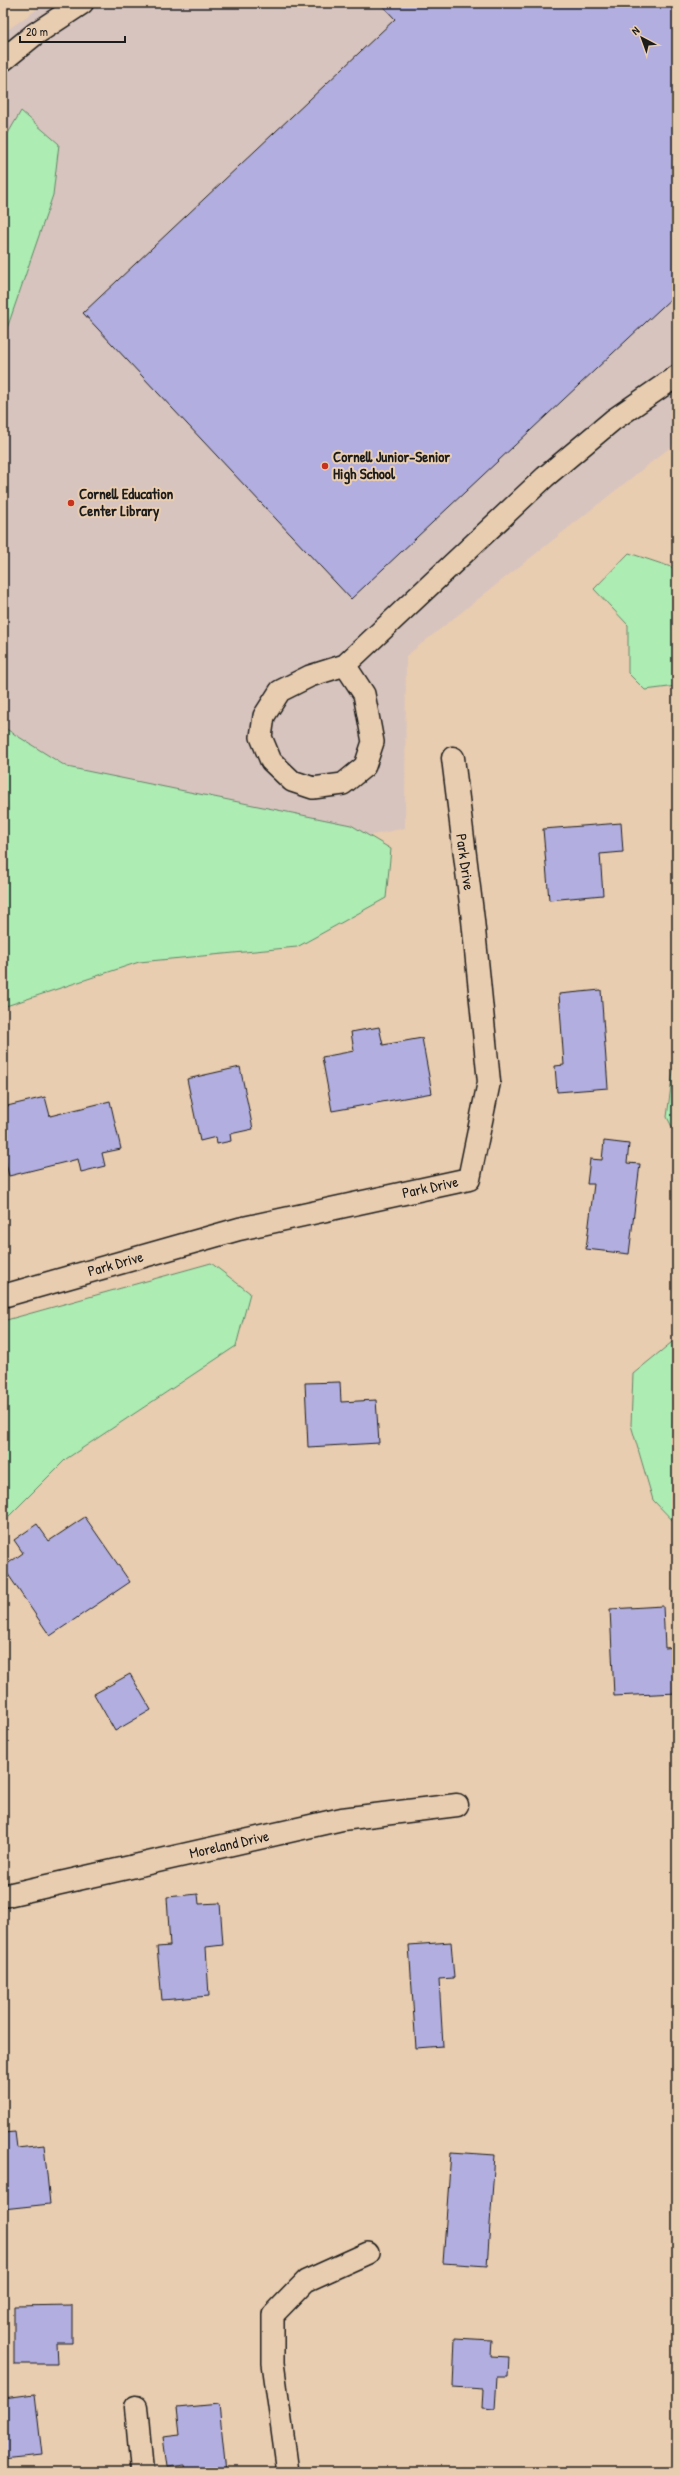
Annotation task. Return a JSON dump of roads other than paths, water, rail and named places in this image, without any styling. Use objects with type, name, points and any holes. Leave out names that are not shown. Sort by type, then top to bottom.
[{"type":"street","points":[[3,60],[35,34],[82,3]]},
{"type":"street","name":"Park Drive","points":[[3,1296],[239,1229],[469,1179],[489,1082],[474,927],[453,758]]},
{"type":"street","name":"Moreland Drive","points":[[3,1896],[342,1819],[457,1805]]},
{"type":"street","points":[[136,2407],[142,2472]]},
{"type":"lane","points":[[344,664],[364,694],[366,702],[373,742],[366,766],[343,784],[313,788],[292,781],[271,762],[261,737],[264,716],[280,691],[310,676],[344,664],[545,477],[613,420],[677,376]]},
{"type":"lane","points":[[288,2472],[273,2363],[273,2315],[306,2281],[368,2253]]},
{"type":"place","name":"Cornell Junior-Senior High School","points":[[325,466]]},
{"type":"place","name":"Cornell Education Center Library","points":[[71,503]]}]
